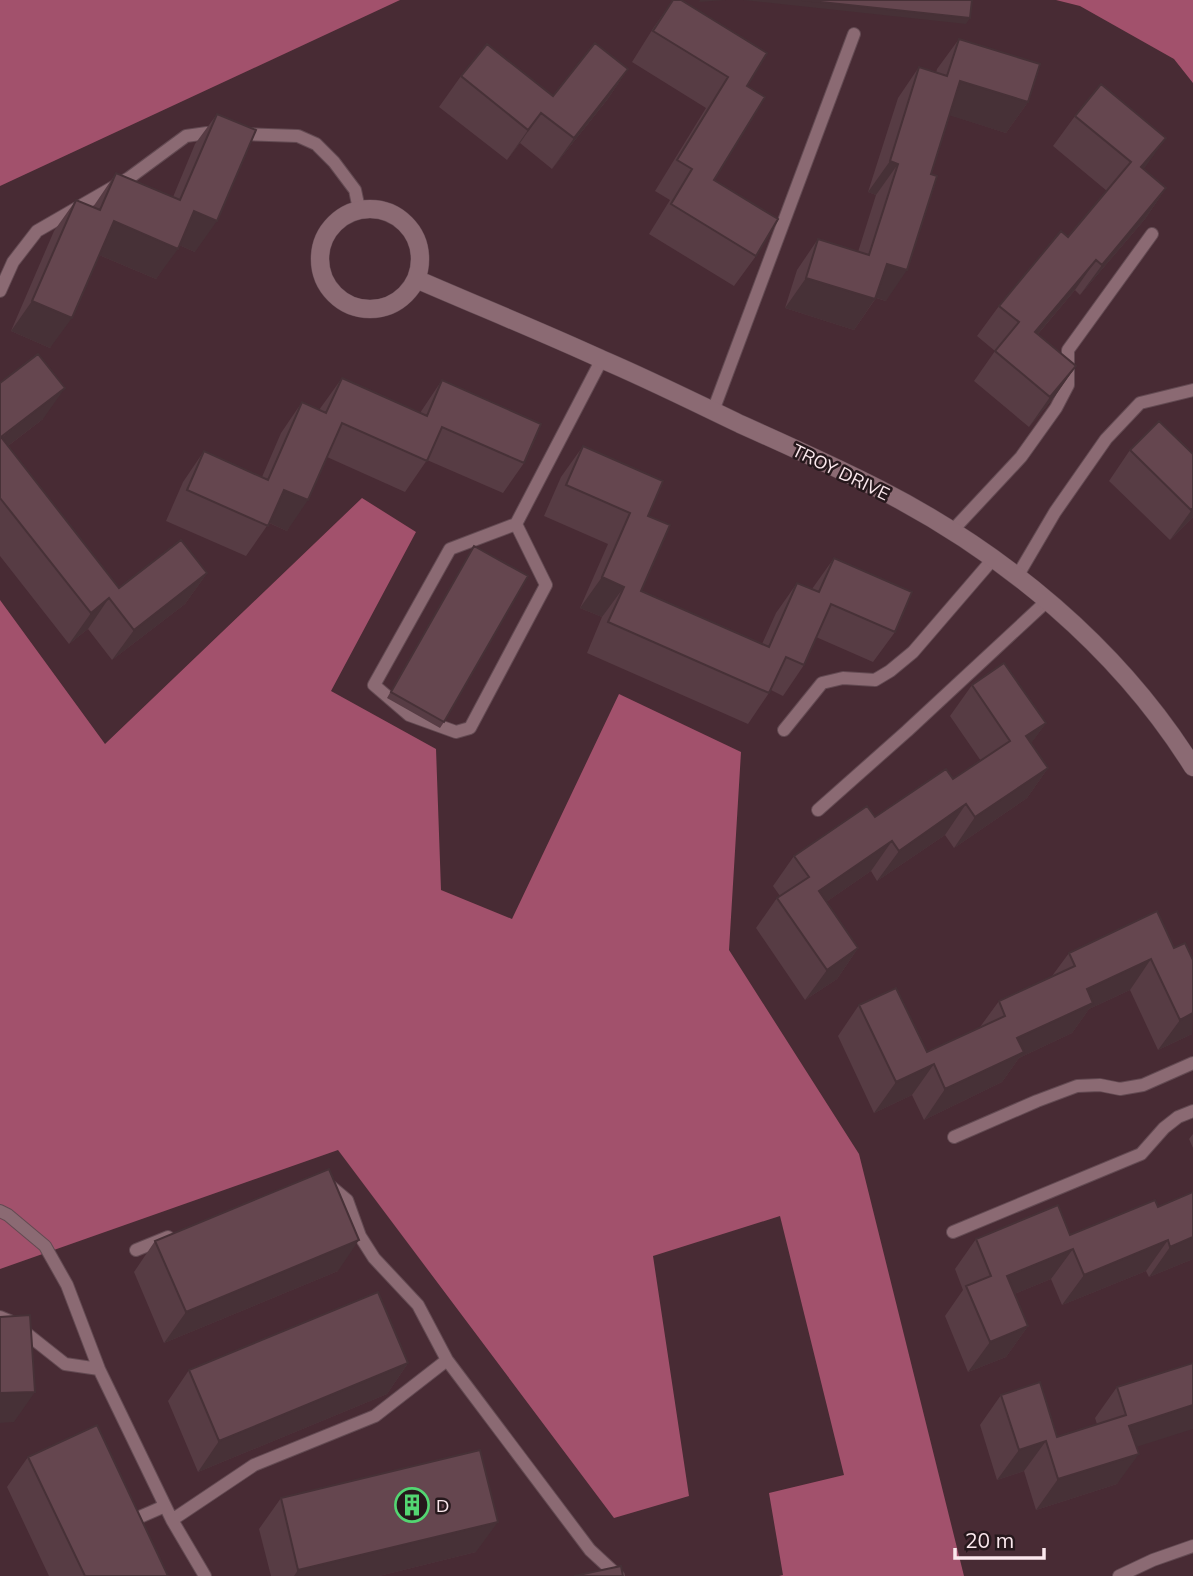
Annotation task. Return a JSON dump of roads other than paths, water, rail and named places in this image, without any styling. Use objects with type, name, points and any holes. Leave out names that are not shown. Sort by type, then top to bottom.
[{"type":"street","points":[[359,209],[390,213],[404,221],[414,233],[419,248],[420,264],[416,279],[407,294],[393,304],[376,309],[359,308],[343,302],[330,290],[321,276],[319,258],[322,242],[330,226],[343,215],[359,209]]},
{"type":"street","name":"TROY DRIVE","points":[[416,279],[602,359],[880,489],[953,531],[1018,575],[1077,626],[1132,683],[1193,766]]},
{"type":"lane","points":[[713,411],[854,34]]},
{"type":"lane","points":[[0,291],[13,262],[37,231],[129,178],[186,136],[207,133],[298,136],[316,144],[334,162],[355,190],[359,209]]},
{"type":"lane","points":[[953,531],[1021,457],[1056,408],[1068,385],[1069,350],[1152,234]]},
{"type":"lane","points":[[516,524],[547,585],[470,728],[456,732],[409,715],[374,685],[450,549],[516,524],[602,359]]},
{"type":"lane","points":[[1018,575],[1055,512],[1106,439],[1140,403],[1193,390]]},
{"type":"lane","points":[[784,730],[822,683],[843,678],[875,680],[890,671],[913,652],[993,559]]},
{"type":"lane","points":[[818,810],[1047,601]]},
{"type":"lane","points":[[954,1137],[1077,1086],[1120,1088],[1143,1085],[1193,1063]]},
{"type":"lane","points":[[953,1232],[1141,1154],[1164,1128],[1178,1117],[1193,1111]]},
{"type":"lane","points":[[318,1181],[329,1184],[347,1200],[360,1236],[374,1258],[418,1305],[447,1360],[590,1550],[618,1576]]},
{"type":"lane","points":[[0,1211],[45,1246],[67,1285],[99,1369],[172,1520],[205,1576]]},
{"type":"lane","points":[[136,1250],[185,1230]]},
{"type":"lane","points":[[0,1317],[12,1322],[65,1364],[99,1369]]},
{"type":"lane","points":[[172,1520],[254,1465],[375,1416],[447,1360]]},
{"type":"lane","points":[[125,1523],[165,1506]]},
{"type":"lane","points":[[1119,1576],[1193,1546]]},
{"type":"place","name":"D","points":[[412,1505]]}]
